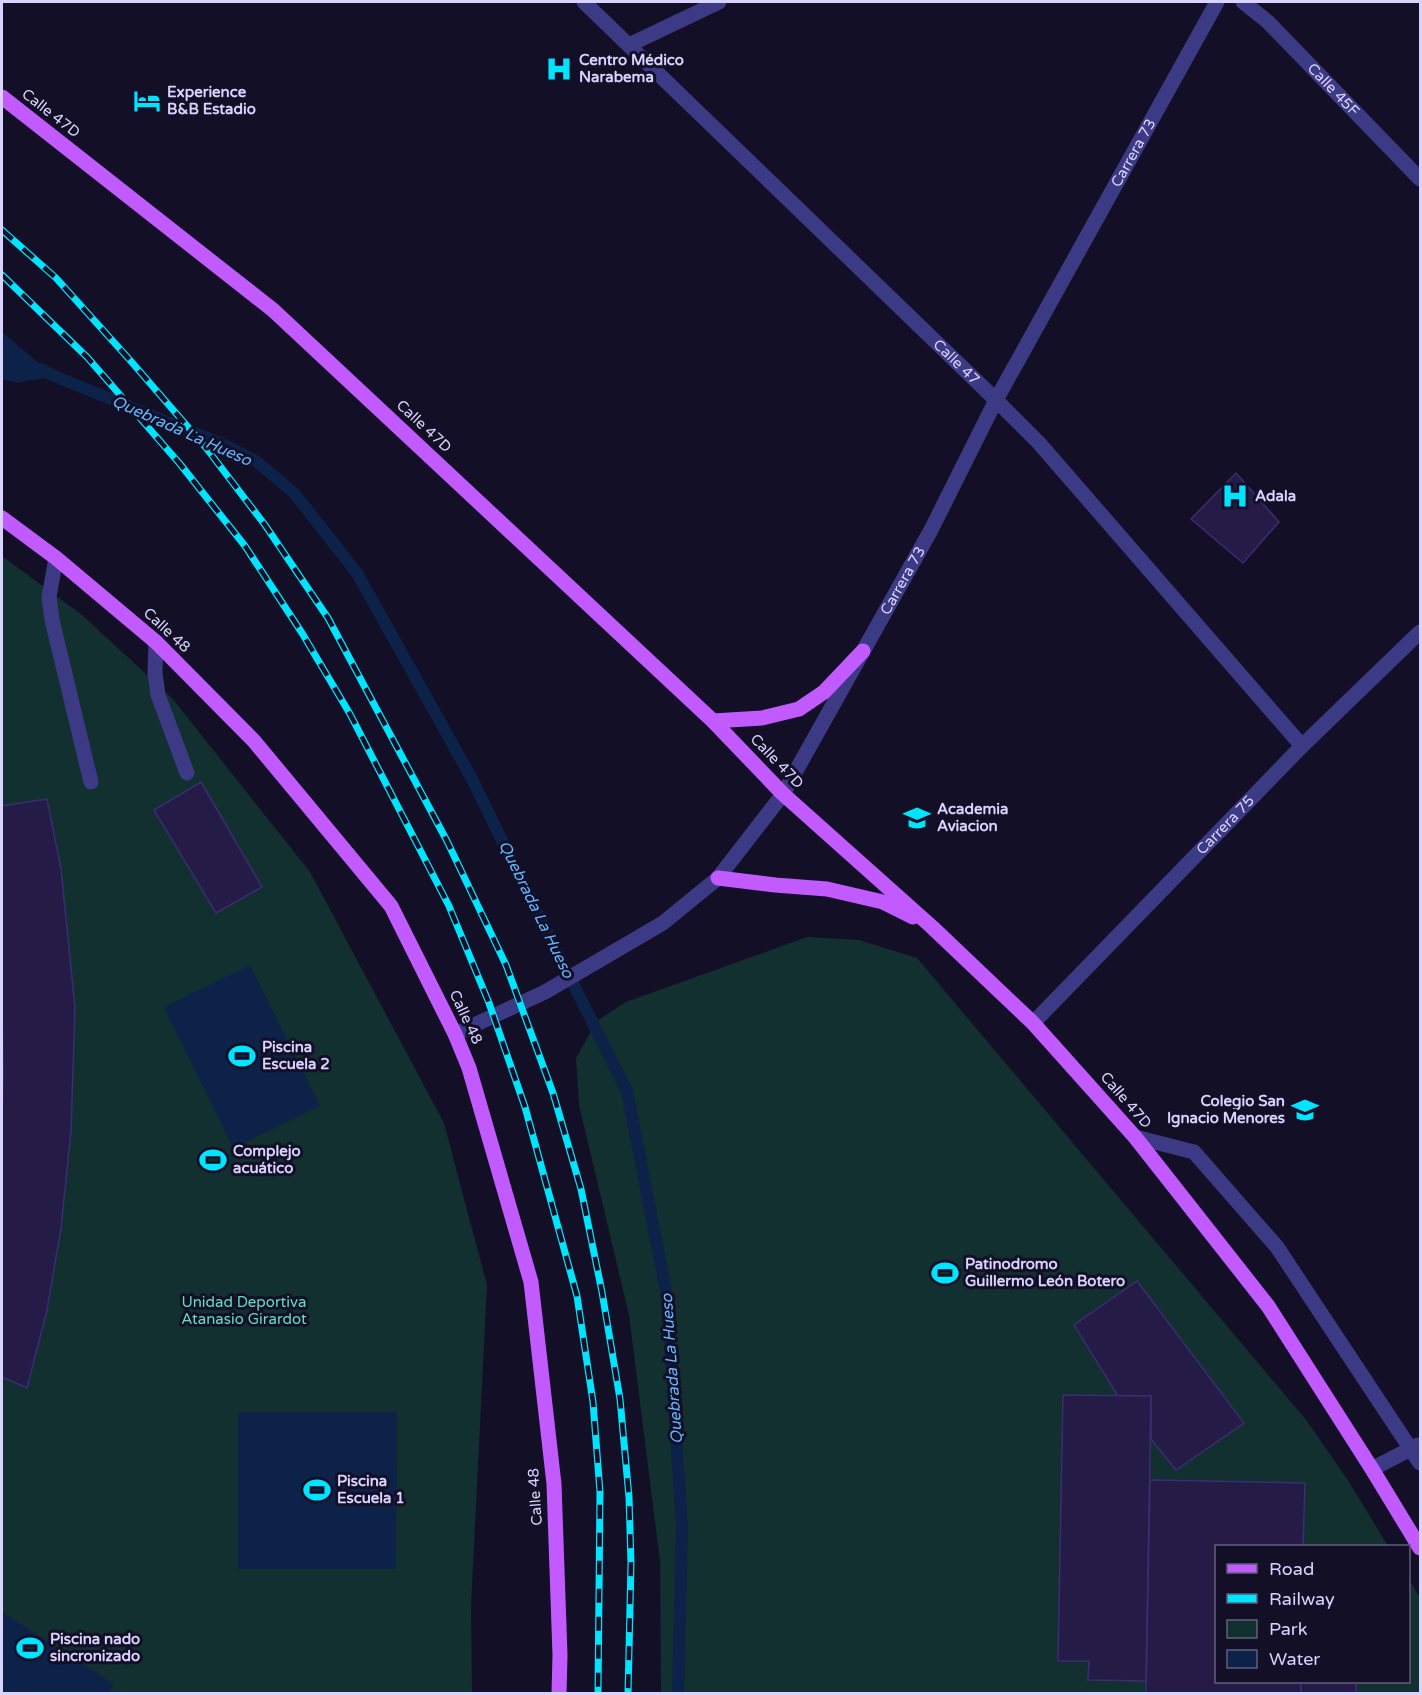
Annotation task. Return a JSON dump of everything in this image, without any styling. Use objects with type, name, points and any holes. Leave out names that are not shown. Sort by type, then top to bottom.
[{"type":"main road","name":"Calle 47D","points":[[2,97],[273,310],[713,721],[783,794],[932,927],[1033,1023],[1135,1137],[1268,1306],[1420,1548]]},
{"type":"main road","name":"Calle 48","points":[[2,518],[56,558],[156,642],[254,741],[391,906],[455,1034],[469,1068],[531,1282],[554,1484],[560,1655],[559,1694]]},
{"type":"main road","points":[[713,721],[762,718],[799,710],[824,692],[863,651]]},
{"type":"main road","points":[[718,878],[827,889],[849,894],[883,902],[932,927]]},
{"type":"street","name":"Calle 47","points":[[584,2],[1039,443],[1302,746]]},
{"type":"street","points":[[629,45],[719,2]]},
{"type":"street","name":"Carrera 73","points":[[455,1034],[545,992],[663,923],[718,878],[783,794],[931,530],[996,400],[1217,2]]},
{"type":"street","name":"Calle 45F","points":[[1243,2],[1268,22],[1420,179]]},
{"type":"street","points":[[56,558],[49,597],[52,620],[91,782]]},
{"type":"street","name":"Carrera 75","points":[[1033,1023],[1302,746],[1420,632]]},
{"type":"street","points":[[156,642],[155,673],[158,694],[187,772]]},
{"type":"street","points":[[1135,1137],[1194,1152],[1277,1247],[1416,1446],[1420,1463]]},
{"type":"street","points":[[1372,1469],[1416,1446]]},
{"type":"green space","name":"Unidad Deportiva Atanasio Girardot","points":[[2,556],[82,615],[172,698],[310,872],[444,1123],[487,1285],[471,1606],[472,1693],[2,1693]]},
{"type":"green space","name":"Patinodromo Guillermo León Botero","points":[[807,937],[859,940],[917,958],[1307,1421],[1349,1482],[1387,1545],[1215,1545],[1215,1683],[1410,1683],[1410,1581],[1420,1598],[1420,1693],[661,1693],[660,1561],[629,1315],[579,1105],[576,1058],[597,1021],[626,1002]]},
{"type":"water","points":[[2,332],[54,376],[17,383],[2,379]]},
{"type":"water","name":"Piscina Escuela 2","points":[[250,965],[320,1106],[233,1148],[164,1007]]},
{"type":"water","name":"Piscina Escuela 1","points":[[238,1412],[397,1412],[396,1569],[238,1569]]},
{"type":"water","name":"Piscina nado sincronizado","points":[[2,1612],[114,1684],[108,1693],[2,1693]]},
{"type":"building","name":"Adala","points":[[1236,473],[1279,522],[1243,563],[1191,519]]},
{"type":"building","points":[[201,782],[262,887],[216,913],[154,810]]},
{"type":"building","points":[[47,799],[61,869],[75,1008],[71,1131],[61,1228],[47,1310],[27,1388],[2,1377],[2,806]]},
{"type":"building","points":[[1137,1281],[1244,1423],[1176,1470],[1151,1439],[1151,1396],[1118,1396],[1074,1325]]},
{"type":"building","points":[[1063,1395],[1151,1396],[1146,1681],[1088,1680],[1089,1661],[1058,1661]]},
{"type":"building","points":[[1150,1480],[1305,1483],[1303,1545],[1215,1545],[1215,1683],[1301,1683],[1301,1694],[1146,1694]]},
{"type":"building","points":[[1301,1683],[1356,1683],[1356,1694],[1301,1694]]},
{"type":"waterway","name":"Quebrada La Hueso","points":[[41,369],[220,443],[256,461],[294,493],[357,573],[472,779],[627,1091],[667,1296],[682,1527],[678,1694]]},
{"type":"railway","points":[[2,230],[56,278],[129,359],[207,449],[265,525],[328,618],[447,841],[506,965],[553,1093],[581,1189],[602,1292],[620,1399],[629,1497],[631,1563],[628,1694]]},
{"type":"railway","points":[[2,275],[87,357],[180,464],[245,546],[302,633],[350,714],[449,906],[489,1003],[525,1107],[577,1296],[593,1402],[600,1492],[598,1694]]},
{"type":"place","name":"Centro Médico Narabema","points":[[559,69]]},
{"type":"place","name":"Experience B&B Estadio","points":[[147,101]]},
{"type":"place","name":"Adala","points":[[1235,496]]},
{"type":"place","name":"Academia Aviacion","points":[[917,818]]},
{"type":"place","name":"Piscina Escuela 2","points":[[242,1056]]},
{"type":"place","name":"Colegio San Ignacio Menores","points":[[1305,1110]]},
{"type":"place","name":"Complejo acuático","points":[[213,1160]]},
{"type":"place","name":"Patinodromo Guillermo León Botero","points":[[945,1273]]},
{"type":"place","name":"Piscina Escuela 1","points":[[317,1490]]},
{"type":"place","name":"Piscina nado sincronizado","points":[[30,1648]]}]
